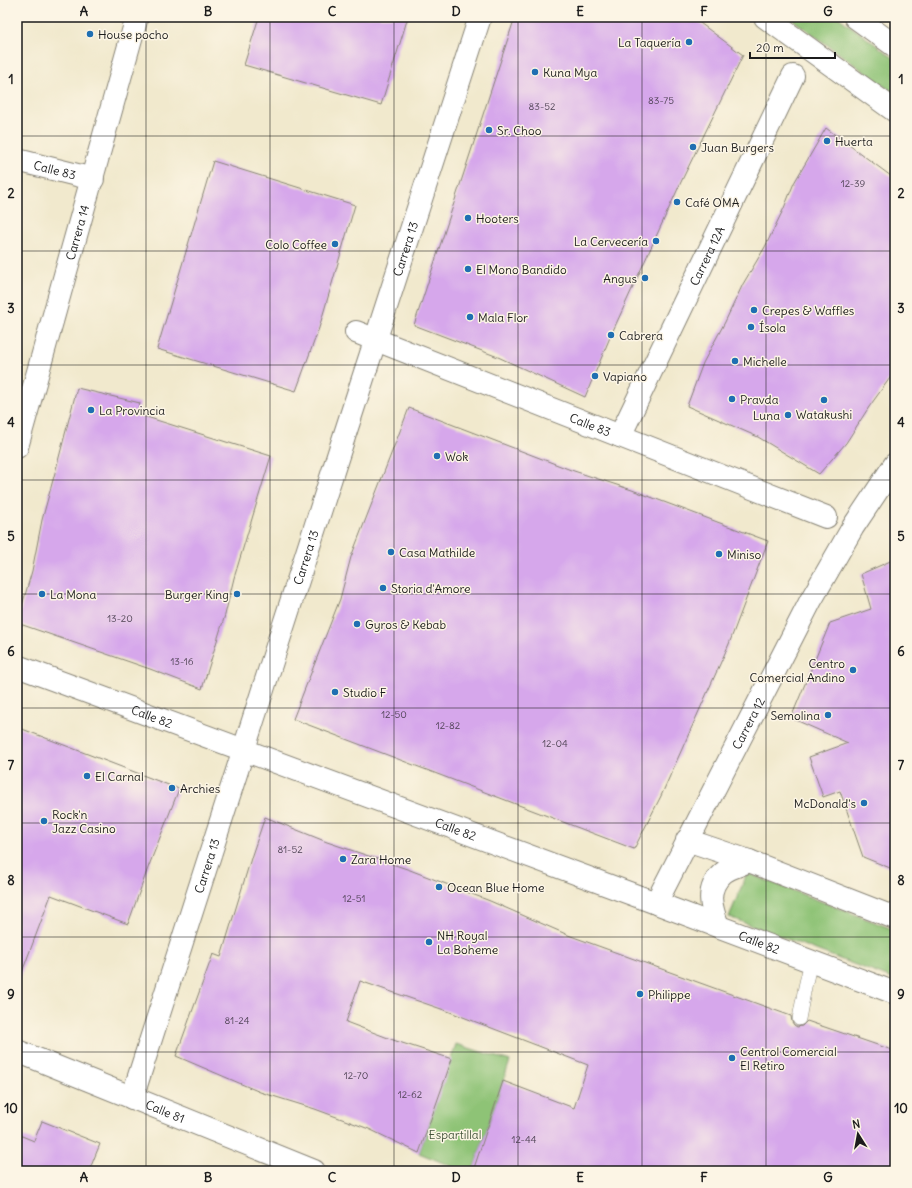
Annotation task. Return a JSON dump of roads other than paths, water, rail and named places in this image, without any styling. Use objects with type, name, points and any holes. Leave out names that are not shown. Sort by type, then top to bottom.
[{"type":"street","name":"Carrera 14","points":[[17,447],[137,17]]},
{"type":"street","name":"Carrera 13","points":[[132,1098],[243,750],[366,335],[480,17]]},
{"type":"street","points":[[765,17],[895,111]]},
{"type":"street","points":[[855,17],[895,46]]},
{"type":"street","name":"Carrera 12A","points":[[620,436],[793,76]]},
{"type":"street","name":"Calle 83","points":[[17,160],[92,179]]},
{"type":"street","name":"Calle 83","points":[[366,335],[826,516]]},
{"type":"street","name":"Carrera 12","points":[[656,903],[811,600],[853,527],[895,464]]},
{"type":"street","name":"Calle 82","points":[[17,666],[895,993]]},
{"type":"street","points":[[688,840],[750,861],[895,918]]},
{"type":"street","points":[[718,926],[713,914],[710,899],[714,885],[723,873],[750,861]]},
{"type":"street","name":"Calle 81","points":[[17,1051],[314,1171]]},
{"type":"lane","points":[[799,1019],[811,961]]},
{"type":"place","name":"House pocho","points":[[90,34]]},
{"type":"place","name":"La Taquería","points":[[689,42]]},
{"type":"place","name":"Kuna Mya","points":[[535,72]]},
{"type":"place","name":"Sr. Choo","points":[[489,130]]},
{"type":"place","name":"Huerta","points":[[827,141]]},
{"type":"place","name":"Juan Burgers","points":[[693,147]]},
{"type":"place","name":"Café OMA","points":[[677,202]]},
{"type":"place","name":"Hooters","points":[[468,218]]},
{"type":"place","name":"La Cervecería","points":[[656,241]]},
{"type":"place","name":"Colo Coffee","points":[[335,244]]},
{"type":"place","name":"El Mono Bandido","points":[[468,269]]},
{"type":"place","name":"Angus","points":[[645,278]]},
{"type":"place","name":"Crepes & Waffles","points":[[754,310]]},
{"type":"place","name":"Mala Flor","points":[[470,317]]},
{"type":"place","name":"Ísola","points":[[751,327]]},
{"type":"place","name":"Cabrera","points":[[611,335]]},
{"type":"place","name":"Michelle","points":[[735,361]]},
{"type":"place","name":"Vapiano","points":[[595,376]]},
{"type":"place","name":"Pravda","points":[[732,399]]},
{"type":"place","name":"Watakushi","points":[[824,400]]},
{"type":"place","name":"La Provincia","points":[[91,410]]},
{"type":"place","name":"Luna","points":[[788,415]]},
{"type":"place","name":"Wok","points":[[437,456]]},
{"type":"place","name":"Casa Mathilde","points":[[391,552]]},
{"type":"place","name":"Miniso","points":[[719,554]]},
{"type":"place","name":"Storia d'Amore","points":[[383,588]]},
{"type":"place","name":"La Mona","points":[[42,594]]},
{"type":"place","name":"Burger King","points":[[237,594]]},
{"type":"place","name":"Gyros & Kebab","points":[[357,624]]},
{"type":"place","name":"Centro Comercial Andino","points":[[853,670]]},
{"type":"place","name":"Studio F","points":[[335,692]]},
{"type":"place","name":"Semolina","points":[[828,715]]},
{"type":"place","name":"El Carnal","points":[[87,776]]},
{"type":"place","name":"Archies","points":[[172,788]]},
{"type":"place","name":"McDonald's","points":[[864,803]]},
{"type":"place","name":"Rock'n Jazz Casino","points":[[44,821]]},
{"type":"place","name":"Zara Home","points":[[343,859]]},
{"type":"place","name":"Ocean Blue Home","points":[[439,887]]},
{"type":"place","name":"NH Royal La Boheme","points":[[429,942]]},
{"type":"place","name":"Philippe","points":[[640,994]]},
{"type":"place","name":"Centrol Comercial El Retiro","points":[[732,1058]]},
{"type":"park label","name":"Espartillal","points":[[455,1134]]}]
